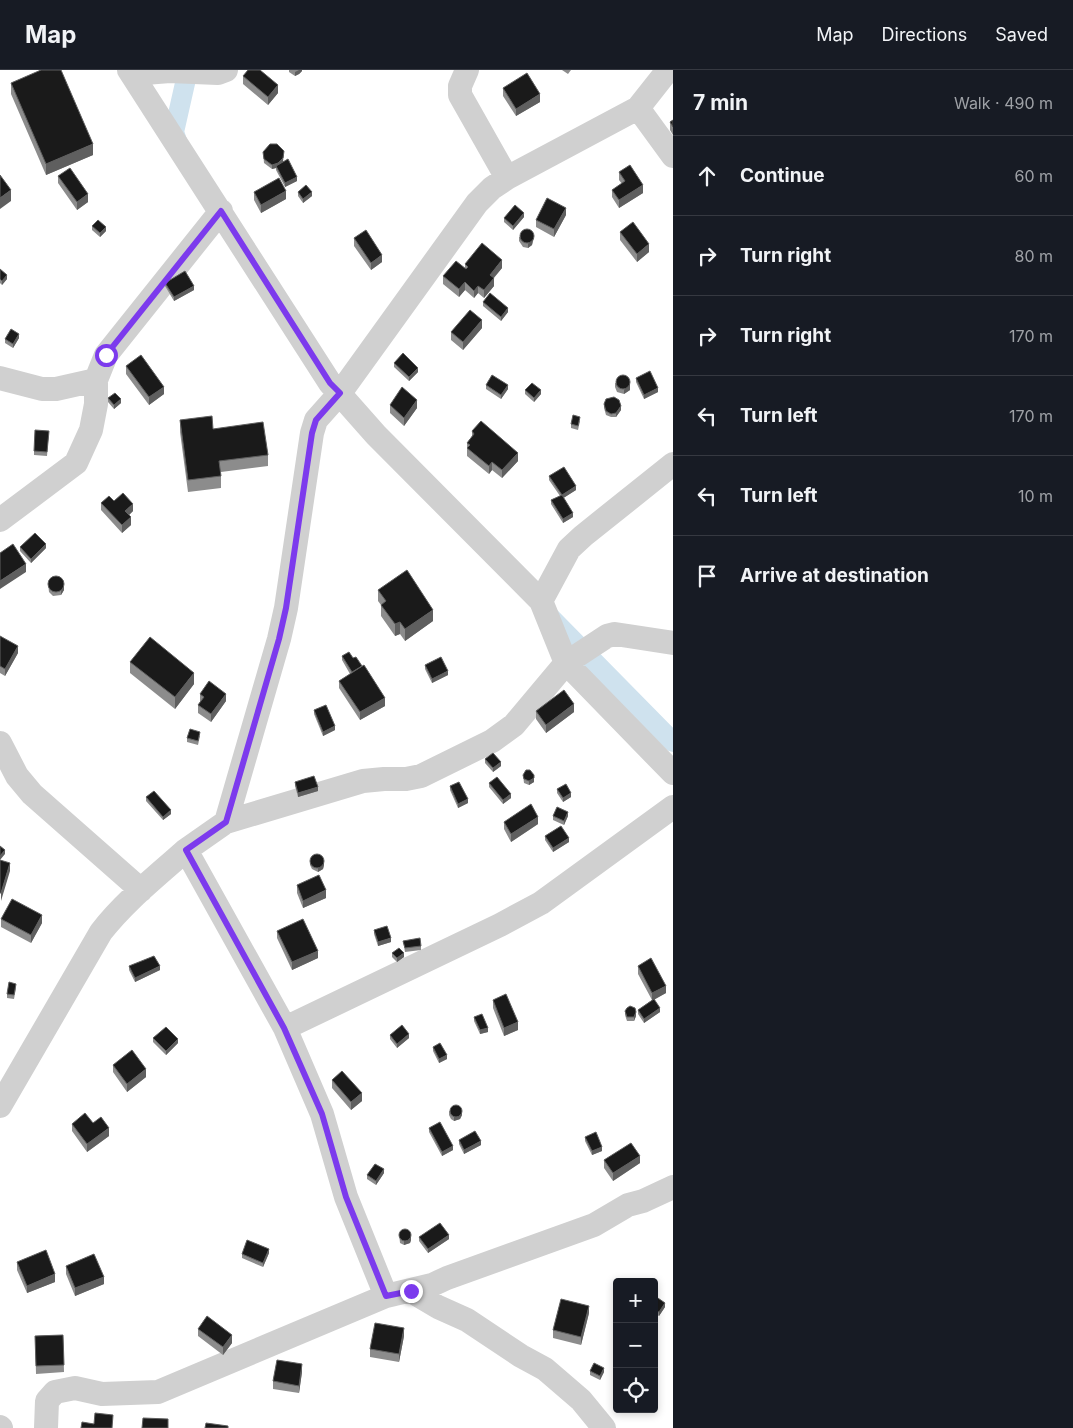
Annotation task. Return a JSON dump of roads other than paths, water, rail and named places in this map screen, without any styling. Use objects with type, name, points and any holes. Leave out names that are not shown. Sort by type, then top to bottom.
[{"type":"street","points":[[131,72],[218,73],[226,70]]},
{"type":"street","points":[[467,70],[460,86],[460,95],[507,178]]},
{"type":"street","points":[[226,822],[279,639],[286,608],[312,433],[316,420],[340,393],[477,203],[492,188],[507,178],[638,108],[668,70]]},
{"type":"street","points":[[131,72],[200,183],[221,211],[330,383],[376,435],[541,601],[566,663],[673,773]]},
{"type":"street","points":[[638,108],[673,156]]},
{"type":"street","points":[[0,520],[76,463],[91,430],[96,404],[96,380],[106,355],[221,211]]},
{"type":"street","points":[[0,378],[31,388],[42,389],[56,389],[96,380]]},
{"type":"street","points":[[541,601],[570,549],[583,536],[673,464]]},
{"type":"street","points":[[0,1106],[101,932],[141,890],[186,850],[226,822],[363,781],[406,779],[421,776],[492,741],[514,725],[566,663],[607,636],[615,634],[673,643]]},
{"type":"street","points":[[0,743],[17,776],[32,794],[141,890]]},
{"type":"street","points":[[284,1028],[500,925],[541,903],[673,807]]},
{"type":"street","points":[[186,850],[284,1028],[322,1114],[346,1197],[386,1296]]},
{"type":"street","points":[[46,1428],[47,1401],[55,1392],[75,1388],[102,1394],[158,1392],[386,1296],[432,1285],[446,1278],[594,1225],[628,1205],[643,1201],[673,1187]]},
{"type":"street","points":[[411,1291],[438,1307],[467,1320],[521,1356],[545,1369],[581,1400],[604,1428]]},
{"type":"waterway","points":[[179,147],[174,132],[188,70]]},
{"type":"waterway","points":[[550,617],[673,742]]}]
